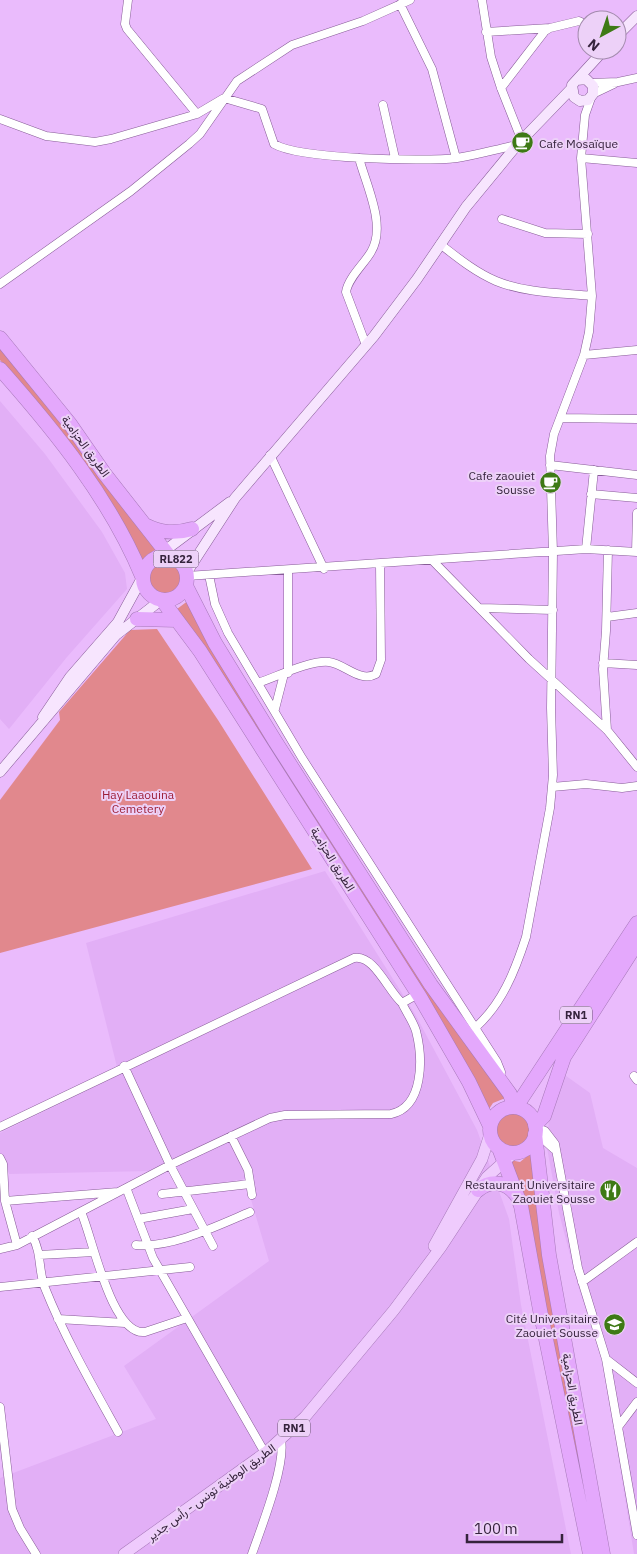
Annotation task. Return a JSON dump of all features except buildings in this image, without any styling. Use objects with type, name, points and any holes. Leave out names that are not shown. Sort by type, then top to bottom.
[{"type":"highway","name":"الطريق الحزامية","points":[[0,338],[70,424],[144,524],[163,555],[180,562],[214,643],[431,985],[510,1094],[515,1107]]},
{"type":"highway","name":"الطريق الحزامية","points":[[0,368],[50,430],[108,509],[132,553],[149,593],[162,600],[200,651],[418,994],[469,1082],[490,1130]]},
{"type":"highway","points":[[144,524],[153,529],[173,532],[192,529]]},
{"type":"highway","name":"RL822","points":[[142,577],[147,565],[163,555]]},
{"type":"highway","name":"RL822","points":[[162,600],[179,595],[187,578]]},
{"type":"highway","points":[[136,619],[176,620]]},
{"type":"highway","name":"RN1","points":[[490,1130],[496,1114],[507,1107],[515,1107],[637,923]]},
{"type":"highway","name":"RN1","points":[[506,1153],[528,1146],[535,1129],[544,1116],[568,1050],[637,943]]},
{"type":"highway","points":[[501,1082],[518,1087],[532,1081]]},
{"type":"highway","points":[[515,1107],[530,1115],[535,1129]]},
{"type":"highway","name":"الطريق الحزامية","points":[[535,1129],[549,1255],[603,1554]]},
{"type":"highway","points":[[490,1130],[506,1153]]},
{"type":"highway","name":"الطريق الحزامية","points":[[506,1153],[517,1196],[590,1554]]},
{"type":"highway","points":[[478,1190],[488,1184],[499,1183],[510,1187],[517,1196]]},
{"type":"highway","points":[[594,1501],[609,1554]]},
{"type":"highway","points":[[580,1504],[584,1554]]},
{"type":"main road","name":"الطريق الوطنية تونس - رأس جدير","points":[[427,1264],[435,1244],[482,1159],[490,1130]]},
{"type":"main road","name":"الطريق الوطنية تونس - رأس جدير","points":[[124,1554],[266,1453],[305,1417],[394,1310],[441,1247],[478,1190],[506,1153]]},
{"type":"street","points":[[128,0],[125,24],[127,29],[197,114]]},
{"type":"street","points":[[0,284],[131,191],[189,144],[200,134],[237,81],[284,49],[363,21],[410,0]]},
{"type":"street","points":[[0,119],[46,136],[95,142],[197,114],[224,98],[262,109],[272,141],[278,147],[359,158],[456,158],[519,143],[500,88],[486,32],[482,0]]},
{"type":"street","points":[[400,4],[434,76],[456,158]]},
{"type":"street","points":[[627,26],[637,16]]},
{"type":"street","points":[[486,32],[550,28],[577,21]]},
{"type":"street","points":[[500,88],[538,38],[550,28]]},
{"type":"street","name":"RL822","points":[[187,578],[235,498],[270,454],[366,345],[402,300],[466,207],[519,143],[549,113],[595,60]]},
{"type":"street","name":"RL822","points":[[590,82],[599,60]]},
{"type":"street","points":[[585,115],[579,101],[574,98],[574,84],[618,82],[637,78]]},
{"type":"street","points":[[475,1028],[499,1001],[524,946],[552,787],[553,552],[550,465],[551,447],[584,355],[589,332],[592,296],[581,158],[585,115],[592,96],[590,82]]},
{"type":"street","points":[[592,96],[618,82]]},
{"type":"street","name":"RL822","points":[[549,113],[592,96]]},
{"type":"street","points":[[383,105],[395,158]]},
{"type":"street","points":[[359,158],[379,231],[372,251],[346,292],[366,345]]},
{"type":"street","points":[[581,158],[637,163]]},
{"type":"street","points":[[502,220],[545,233],[588,234]]},
{"type":"street","points":[[440,244],[467,265],[495,280],[531,289],[592,296]]},
{"type":"street","points":[[584,355],[637,350]]},
{"type":"street","points":[[560,418],[637,419]]},
{"type":"street","points":[[270,454],[324,568]]},
{"type":"street","points":[[550,465],[637,475]]},
{"type":"street","points":[[586,549],[594,470]]},
{"type":"street","points":[[591,494],[637,498]]},
{"type":"street","name":"RL822","points":[[163,555],[192,529],[235,498]]},
{"type":"street","points":[[187,578],[209,574],[380,565],[586,549],[637,552],[637,513]]},
{"type":"street","points":[[607,730],[603,663],[607,617],[608,550]]},
{"type":"street","points":[[432,560],[529,659],[607,730],[637,767]]},
{"type":"street","points":[[258,683],[326,662],[363,676],[376,674],[381,660],[380,565]]},
{"type":"street","points":[[275,709],[286,673],[288,570]]},
{"type":"street","points":[[209,574],[222,621],[343,823],[500,1067],[502,1072],[501,1082]]},
{"type":"street","points":[[39,724],[49,705],[70,677],[118,622],[142,577]]},
{"type":"street","points":[[0,772],[116,636],[162,600]]},
{"type":"street","points":[[480,608],[553,610]]},
{"type":"street","points":[[607,617],[637,614]]},
{"type":"street","points":[[603,663],[637,665]]},
{"type":"street","points":[[552,787],[586,784],[622,788],[637,786]]},
{"type":"street","points":[[0,1127],[124,1066],[358,957],[372,962],[389,989],[402,1003],[415,1028],[418,1070],[415,1096],[409,1106],[401,1112],[391,1114],[285,1115],[270,1118],[170,1165],[125,1191],[17,1245],[0,1249]]},
{"type":"street","points":[[402,1003],[418,994]]},
{"type":"street","points":[[124,1066],[170,1165],[213,1246]]},
{"type":"street","points":[[535,1129],[555,1150],[582,1282],[606,1359],[637,1535]]},
{"type":"street","points":[[232,1136],[248,1170],[252,1195]]},
{"type":"street","points":[[0,1158],[3,1164],[6,1201],[17,1245]]},
{"type":"street","points":[[162,1194],[250,1184]]},
{"type":"street","points":[[6,1201],[125,1191]]},
{"type":"street","points":[[125,1191],[160,1271],[266,1453]]},
{"type":"street","points":[[138,1219],[193,1209]]},
{"type":"street","points":[[81,1212],[100,1276],[125,1323],[139,1332],[187,1318]]},
{"type":"street","points":[[136,1245],[149,1246],[204,1231],[250,1212]]},
{"type":"street","points":[[32,1236],[39,1255],[42,1282],[58,1319],[118,1432]]},
{"type":"street","points":[[582,1282],[637,1242]]},
{"type":"street","points":[[39,1255],[94,1252]]},
{"type":"street","points":[[0,1287],[190,1267]]},
{"type":"street","points":[[58,1319],[125,1323]]},
{"type":"street","points":[[606,1359],[637,1383]]},
{"type":"street","points":[[618,1427],[637,1402]]},
{"type":"street","points":[[0,1407],[12,1509],[20,1528],[36,1554]]},
{"type":"street","points":[[252,1554],[273,1490],[283,1449],[281,1440]]},
{"type":"shaded area","points":[[0,401],[45,454],[102,532],[125,573],[127,589],[67,657],[9,729],[0,719]]},
{"type":"shaded area","points":[[325,871],[415,1014],[477,1130],[509,1219],[521,1305],[571,1554],[0,1554],[0,1478],[156,1419],[124,1366],[269,1261],[245,1179],[186,1188],[171,1161],[150,1171],[9,1174],[0,1153],[0,1133],[119,1075],[86,943]]},
{"type":"shaded area","name":"Cité Universitaire Zaouiet Sousse","points":[[562,1073],[590,1093],[603,1148],[637,1168],[637,1554],[634,1554],[603,1362],[579,1289],[559,1213],[547,1148],[550,1101]]},
{"type":"green space","points":[[0,342],[160,547],[140,562],[34,401],[0,360]]},
{"type":"green space","points":[[164,561],[177,566],[182,579],[177,592],[164,597],[151,592],[146,579],[151,566]]},
{"type":"green space","points":[[189,600],[192,611],[206,640],[345,858],[508,1097],[493,1103],[487,1112],[173,612]]},
{"type":"green space","name":"Hay Laaouina Cemetery","points":[[157,629],[218,720],[312,869],[0,953],[0,800],[60,720],[59,712],[130,630]]},
{"type":"green space","points":[[513,1113],[520,1114],[525,1118],[529,1123],[529,1137],[525,1142],[520,1146],[513,1147],[506,1146],[501,1142],[497,1137],[496,1130],[497,1123],[501,1118],[506,1114]]},
{"type":"green space","points":[[536,1149],[563,1369],[587,1496],[593,1543],[564,1393],[510,1160],[520,1162]]},
{"type":"place","name":"Cafe Mosaïque","points":[[523,143]]},
{"type":"place","name":"Cafe zaouiet Sousse","points":[[551,482]]},
{"type":"place","name":"Restaurant Universitaire Zaouiet Sousse","points":[[611,1191]]},
{"type":"place","name":"Cité Universitaire Zaouiet Sousse","points":[[614,1325]]}]
